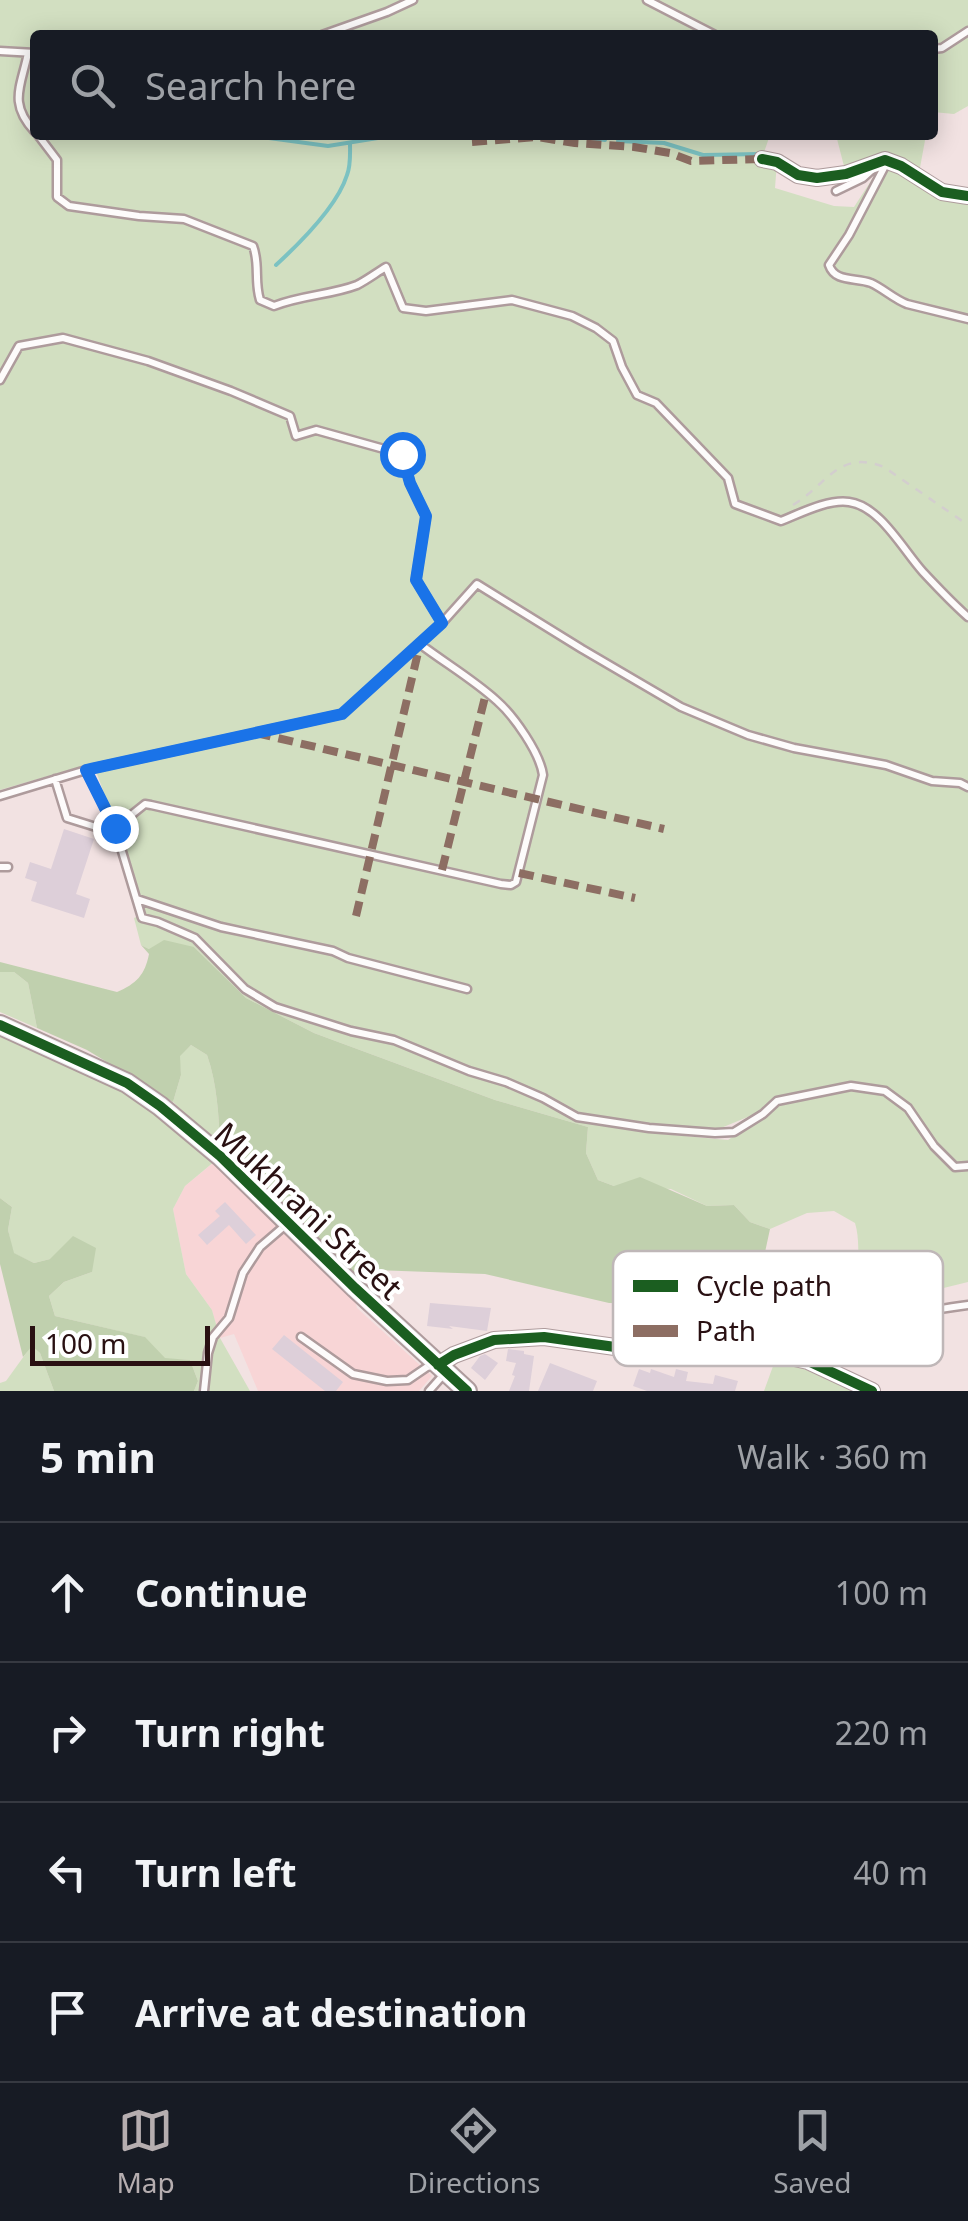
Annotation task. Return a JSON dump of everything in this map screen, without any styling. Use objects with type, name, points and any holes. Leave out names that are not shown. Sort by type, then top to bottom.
[{"type":"street","points":[[762,159],[798,175],[817,178],[846,174],[884,161],[901,166],[942,192],[968,196]]},
{"type":"street","name":"Mukhrani Street","points":[[0,1025],[126,1083],[160,1106],[220,1156],[467,1391]]},
{"type":"street","points":[[442,1368],[454,1355],[494,1340],[544,1337],[613,1347]]},
{"type":"street","points":[[819,1366],[872,1391]]},
{"type":"lane","points":[[336,30],[413,0]]},
{"type":"lane","points":[[647,0],[705,30]]},
{"type":"lane","points":[[938,49],[968,31]]},
{"type":"lane","points":[[0,51],[30,53]]},
{"type":"lane","points":[[30,59],[17,97],[23,119],[30,127]]},
{"type":"lane","points":[[41,140],[58,160],[58,197],[69,206],[184,219],[252,246],[258,258],[256,286],[260,300],[274,306],[360,284],[386,267],[404,308],[426,311],[512,300],[572,316],[596,328],[613,342],[637,395],[656,403],[728,478],[735,504],[781,521],[845,501],[864,506],[896,535],[918,566],[968,617]]},
{"type":"lane","points":[[836,191],[863,178],[884,161]]},
{"type":"lane","points":[[884,161],[830,270],[834,275],[868,282],[898,301],[968,319]]},
{"type":"lane","points":[[0,380],[19,346],[63,338],[148,361],[231,391],[290,416],[296,436],[316,430],[402,454],[410,483],[426,516],[416,580],[442,623]]},
{"type":"lane","points":[[0,796],[86,770],[342,714],[442,623],[477,584],[681,707],[748,735],[968,786]]},
{"type":"lane","points":[[115,828],[144,804],[151,804],[501,884],[516,882],[542,766],[499,702],[420,644]]},
{"type":"lane","points":[[86,770],[115,828],[142,918],[195,938],[244,990],[275,1008],[394,1040],[506,1082],[577,1117],[649,1128],[734,1132],[777,1102],[851,1086],[885,1090],[908,1108],[934,1146],[955,1167],[968,1166]]},
{"type":"lane","points":[[54,779],[68,818],[96,828]]},
{"type":"lane","points":[[138,899],[221,926],[333,951],[467,989]]},
{"type":"lane","points":[[204,1391],[213,1337],[229,1318],[243,1273],[260,1247],[289,1222]]},
{"type":"lane","points":[[943,1308],[968,1306]]},
{"type":"lane","points":[[301,1337],[353,1374],[387,1382],[408,1380],[427,1367],[442,1368],[429,1391]]},
{"type":"path","points":[[770,518],[800,501],[832,472],[851,463],[869,461],[884,467],[968,525]]},
{"type":"shaded area","points":[[213,1163],[355,1300],[357,1308],[432,1376],[419,1391],[258,1391],[234,1334],[220,1338],[212,1310],[186,1274],[173,1209],[185,1186]]},
{"type":"green space","points":[[0,0],[968,0],[968,106],[954,114],[938,112],[938,30],[30,30],[30,140],[768,140],[762,158],[777,162],[775,188],[834,206],[854,207],[884,161],[846,174],[837,140],[925,140],[917,184],[968,199],[968,1282],[943,1288],[943,1251],[859,1251],[855,1223],[834,1211],[807,1213],[770,1229],[750,1222],[734,1205],[707,1206],[671,1189],[614,1186],[598,1180],[586,1153],[588,1127],[495,1100],[314,1033],[246,998],[194,947],[149,949],[141,945],[134,918],[143,914],[93,763],[0,790]],"holes":[[[786,1101],[728,1140],[662,1134],[721,1128]]]},
{"type":"green space","points":[[164,940],[194,947],[246,998],[314,1033],[495,1100],[588,1127],[586,1153],[598,1180],[614,1186],[640,1177],[707,1206],[734,1205],[750,1222],[770,1229],[765,1251],[613,1251],[613,1303],[485,1274],[374,1270],[362,1281],[220,1147],[215,1089],[207,1055],[191,1045],[180,1056],[181,1075],[173,1102],[87,1050],[37,1028],[28,983],[14,972],[0,972],[0,962],[117,992],[134,982],[145,968],[149,954],[141,945],[149,949]]},
{"type":"green space","points":[[0,972],[14,972],[28,983],[37,1028],[0,1012]]},
{"type":"green space","points":[[0,1032],[59,1056],[135,1097],[215,1161],[185,1186],[173,1209],[186,1274],[212,1310],[220,1338],[250,1391],[194,1391],[198,1381],[190,1360],[165,1359],[144,1337],[55,1316],[49,1296],[64,1282],[92,1272],[50,1259],[34,1263],[13,1253],[8,1230],[12,1207],[0,1198]]},
{"type":"green space","points":[[191,1045],[207,1055],[217,1100],[220,1147],[173,1102],[181,1075],[179,1056]]},
{"type":"green space","points":[[0,1198],[12,1207],[8,1230],[14,1253],[34,1263],[50,1259],[73,1236],[96,1248],[92,1272],[64,1282],[49,1296],[55,1316],[145,1337],[165,1358],[190,1360],[198,1381],[194,1391],[54,1391],[40,1353],[32,1346],[23,1357],[0,1264]]},
{"type":"green space","points":[[32,1345],[40,1353],[54,1391],[0,1391],[0,1383],[6,1381]]},
{"type":"green space","points":[[773,1366],[796,1366],[859,1391],[764,1391]]},
{"type":"building","points":[[64,829],[94,839],[76,894],[90,899],[84,918],[31,901],[37,882],[25,878],[30,862],[51,869]]},
{"type":"building","points":[[225,1202],[256,1235],[246,1244],[229,1225],[207,1245],[198,1235],[220,1216],[215,1211]]},
{"type":"building","points":[[430,1303],[491,1308],[487,1331],[427,1326]]},
{"type":"building","points":[[284,1335],[343,1382],[336,1391],[325,1391],[272,1349]]},
{"type":"building","points":[[508,1349],[534,1356],[529,1391],[509,1391],[516,1363],[506,1361]]},
{"type":"building","points":[[485,1354],[498,1363],[485,1380],[471,1368]]},
{"type":"building","points":[[550,1363],[597,1381],[593,1391],[538,1391]]},
{"type":"building","points":[[639,1369],[674,1377],[676,1369],[688,1372],[686,1381],[713,1384],[715,1375],[738,1381],[735,1391],[647,1391],[633,1386]]},
{"type":"waterway","points":[[284,140],[328,146],[365,140]]},
{"type":"waterway","points":[[618,141],[664,143],[703,155],[760,154]]},
{"type":"waterway","points":[[276,265],[335,199],[348,171],[350,143]]},
{"type":"marked path","points":[[472,142],[498,140]]},
{"type":"marked path","points":[[556,140],[634,147],[691,161],[762,159]]},
{"type":"marked path","points":[[356,916],[420,644]]},
{"type":"marked path","points":[[442,870],[486,693]]},
{"type":"marked path","points":[[256,733],[664,829]]},
{"type":"marked path","points":[[519,873],[635,898]]},
{"type":"cycle path","points":[[762,159],[777,162],[798,175],[817,178],[846,174],[885,160],[942,192],[968,196]]},
{"type":"cycle path","points":[[0,1025],[127,1083],[160,1106],[220,1156],[467,1391]]},
{"type":"cycle path","points":[[438,1365],[494,1340],[544,1337],[613,1347]]},
{"type":"cycle path","points":[[819,1366],[872,1391]]},
{"type":"route","points":[[115,828],[86,770],[342,714],[442,623],[416,580],[426,516],[410,483],[402,454]]}]
